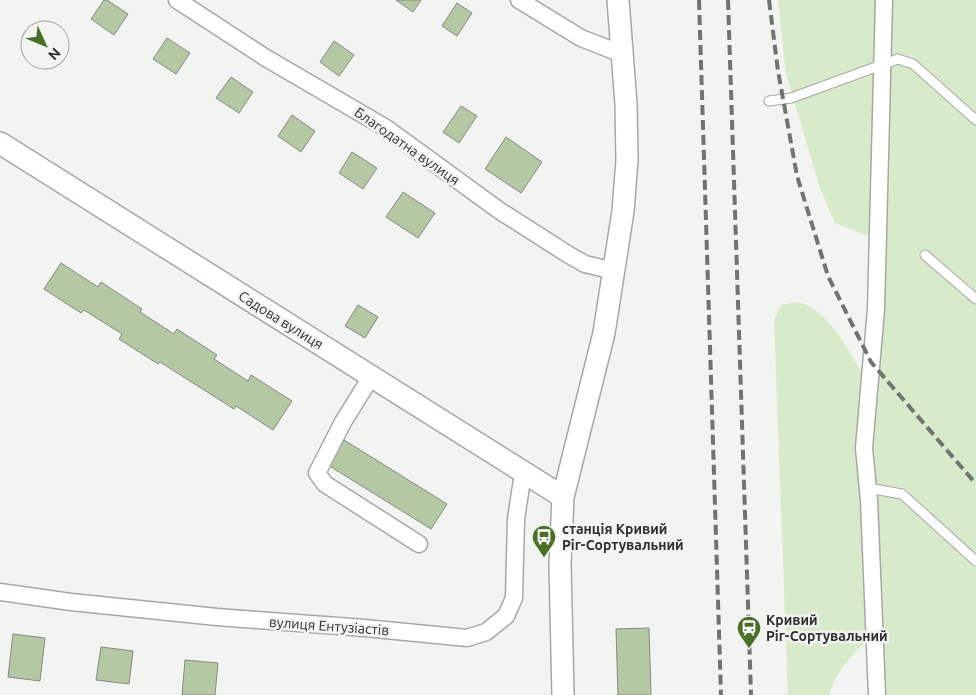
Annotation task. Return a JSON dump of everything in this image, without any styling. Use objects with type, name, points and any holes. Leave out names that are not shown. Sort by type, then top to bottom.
[{"type":"street","name":"Благодатна вулиця","points":[[177,0],[266,58],[386,128],[500,211],[569,255],[585,264],[614,271]]},
{"type":"street","points":[[518,0],[581,38],[622,54]]},
{"type":"street","points":[[563,695],[560,564],[563,497],[604,333],[623,211],[627,160],[618,0]]},
{"type":"street","points":[[877,695],[868,488],[864,448],[876,309],[884,0]]},
{"type":"street","name":"Садова вулиця","points":[[0,143],[563,497]]},
{"type":"street","points":[[371,377],[343,422],[317,473],[326,484],[419,544]]},
{"type":"street","name":"вулиця Ентузіастів","points":[[0,592],[218,617],[467,638],[486,632],[506,616],[514,598],[516,519],[523,472]]},
{"type":"lane","points":[[769,101],[791,98],[898,59],[913,64],[976,120]]},
{"type":"lane","points":[[925,255],[976,299]]},
{"type":"lane","points":[[868,488],[902,494],[976,561]]},
{"type":"green space","points":[[778,0],[976,0],[976,695],[877,695],[874,633],[836,677],[829,695],[788,695],[774,320],[781,305],[799,302],[812,308],[831,326],[849,350],[869,385],[878,240],[835,223],[820,188],[786,74]]},
{"type":"building","points":[[104,0],[107,0],[128,14],[114,35],[91,19]]},
{"type":"building","points":[[396,0],[421,0],[413,12]]},
{"type":"building","points":[[457,3],[472,13],[457,36],[442,26]]},
{"type":"building","points":[[167,38],[190,53],[176,74],[153,59]]},
{"type":"building","points":[[334,41],[354,55],[339,76],[320,62]]},
{"type":"building","points":[[231,77],[253,92],[239,113],[216,98]]},
{"type":"building","points":[[461,106],[477,116],[459,143],[443,132]]},
{"type":"building","points":[[292,115],[315,131],[301,152],[278,136]]},
{"type":"building","points":[[506,137],[542,162],[521,193],[485,169]]},
{"type":"building","points":[[352,152],[377,168],[363,189],[339,173]]},
{"type":"building","points":[[403,192],[435,213],[418,238],[386,217]]},
{"type":"building","points":[[61,263],[98,287],[101,282],[142,309],[140,312],[174,334],[177,329],[217,355],[214,359],[248,381],[251,375],[292,401],[273,430],[236,406],[234,409],[160,362],[158,364],[119,339],[122,334],[84,310],[81,313],[44,289]]},
{"type":"building","points":[[358,305],[378,317],[365,338],[345,326]]},
{"type":"building","points":[[344,440],[447,504],[431,529],[328,465]]},
{"type":"building","points":[[649,628],[651,695],[618,695],[616,629]]},
{"type":"building","points":[[13,634],[45,638],[40,681],[8,677]]},
{"type":"building","points":[[101,647],[133,651],[129,684],[96,680]]},
{"type":"building","points":[[185,660],[218,663],[215,695],[182,695]]},
{"type":"railway","points":[[699,0],[721,695]]},
{"type":"railway","points":[[728,0],[751,695]]},
{"type":"railway","points":[[769,0],[778,71],[797,176],[828,276],[871,362],[976,484]]},
{"type":"place","name":"станція Кривий Ріг-Сортувальний","points":[[544,558]]},
{"type":"place","name":"Кривий Ріг-Сортувальний","points":[[749,649]]}]
